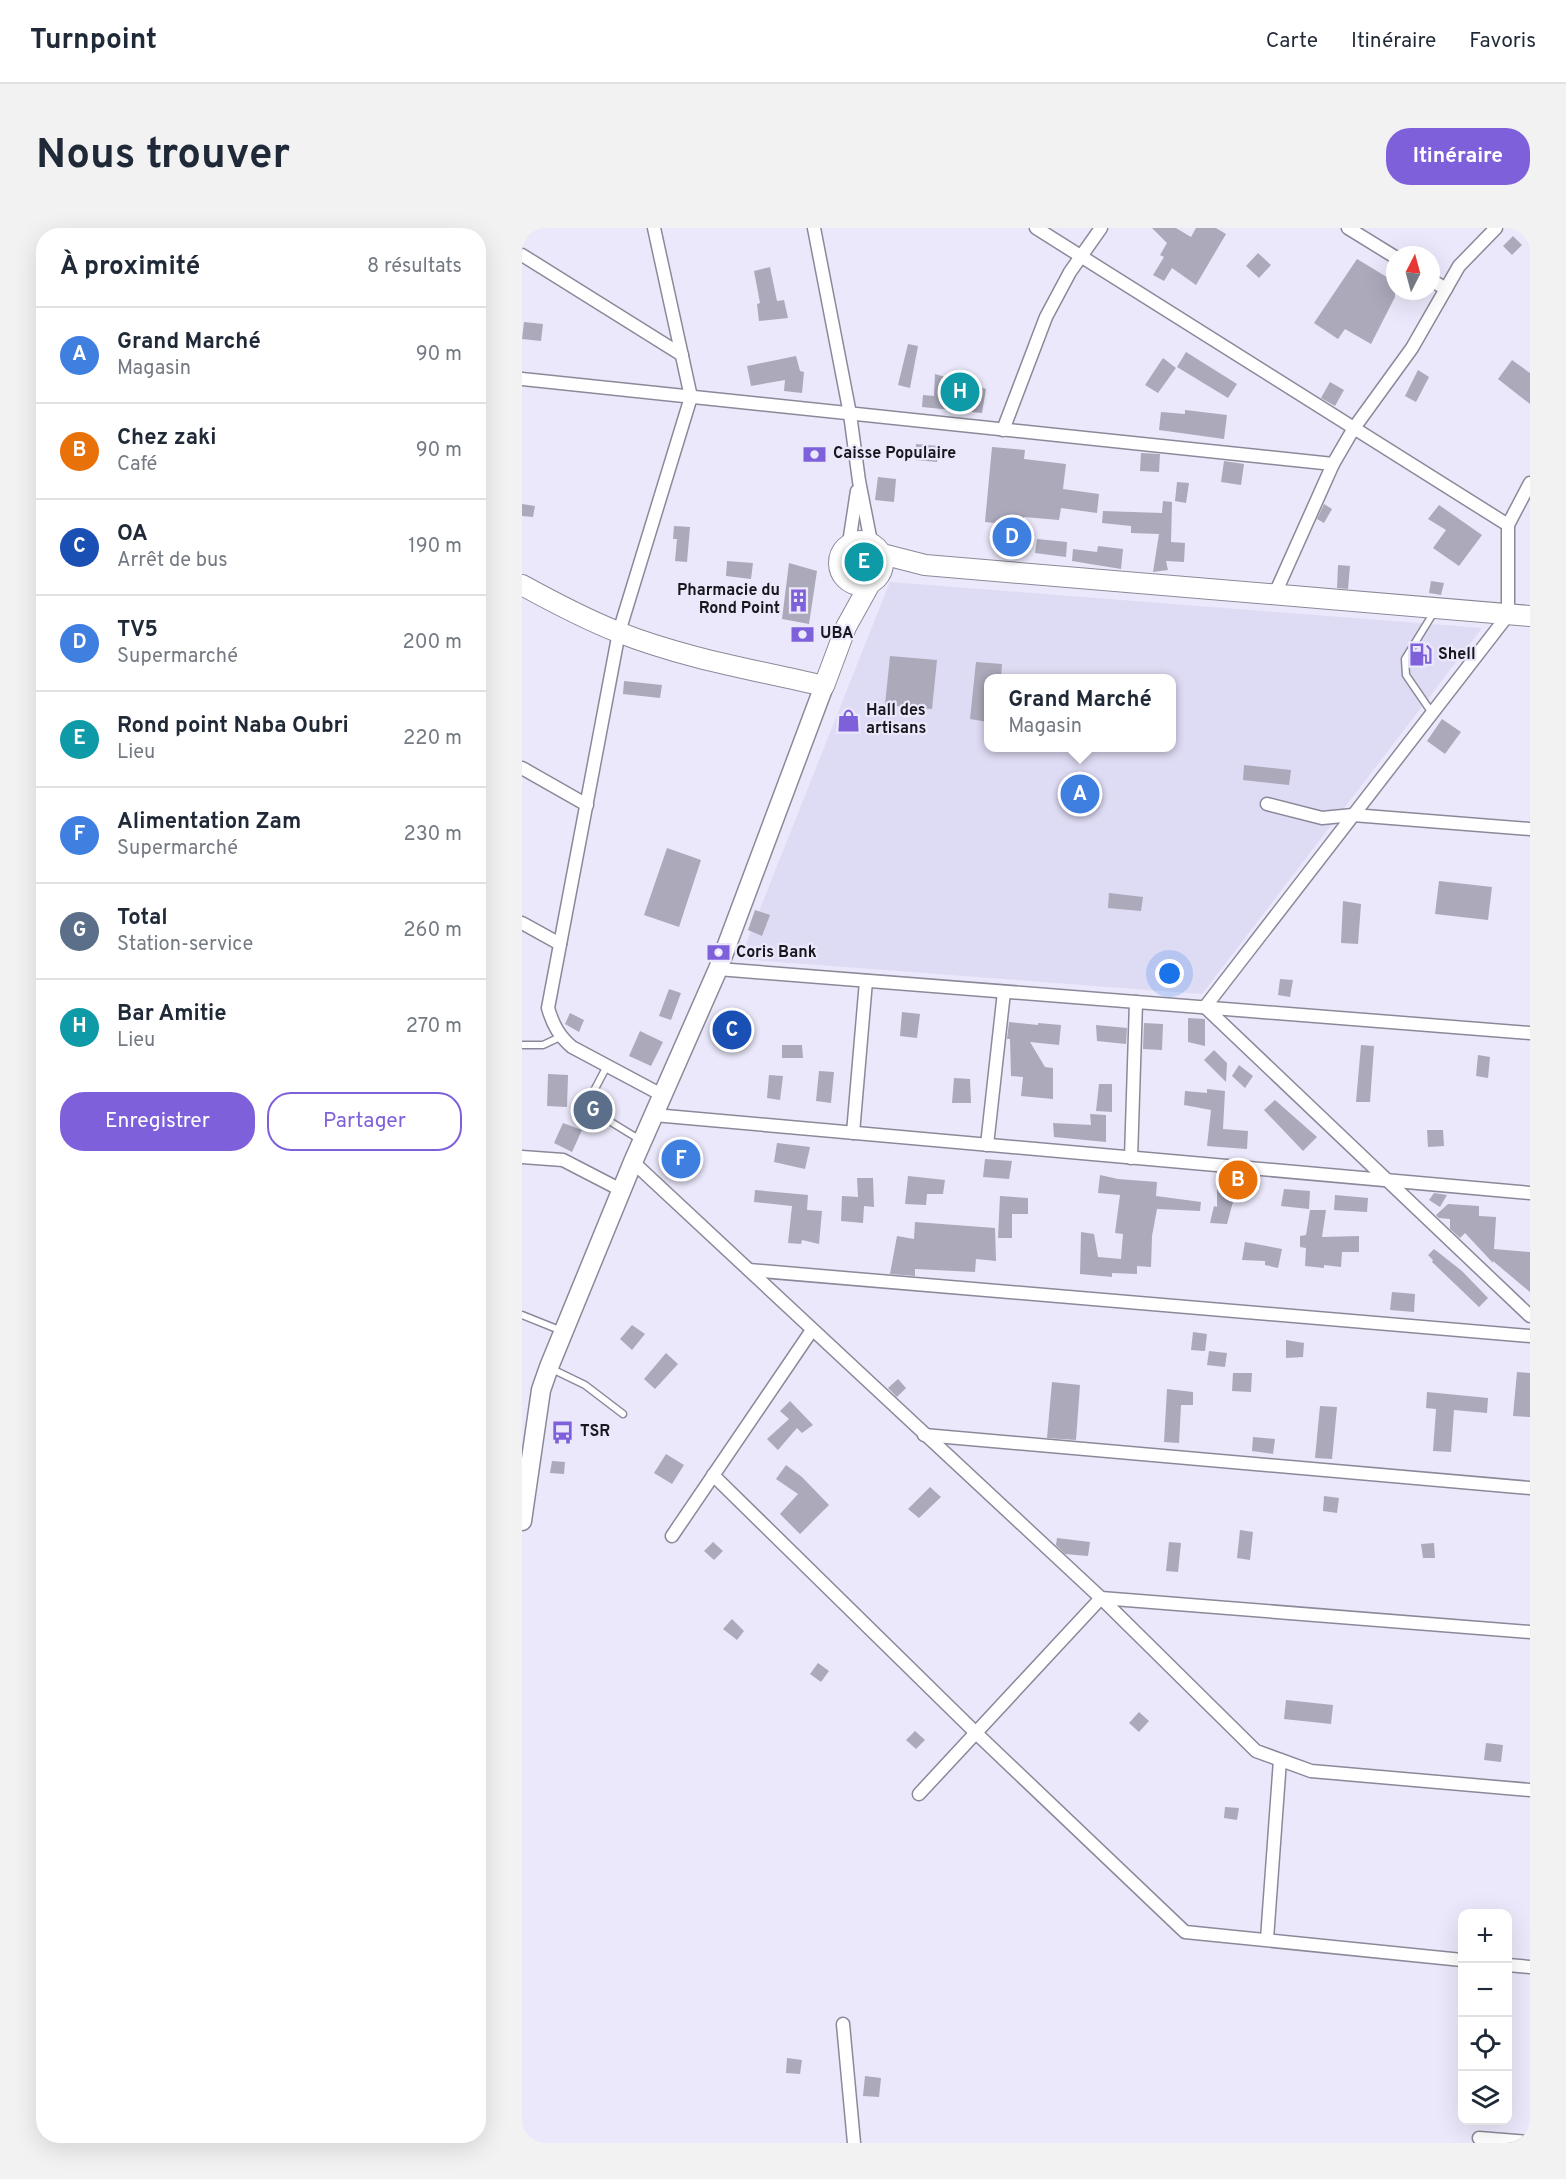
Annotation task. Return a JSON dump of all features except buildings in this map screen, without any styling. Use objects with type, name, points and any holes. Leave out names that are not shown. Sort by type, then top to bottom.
[{"type":"main road","points":[[925,565],[876,578],[863,585],[846,580],[840,571],[838,561],[842,550],[849,543],[860,540],[925,565],[1530,616]]},
{"type":"main road","points":[[522,1521],[542,1390],[562,1331],[718,969],[846,627],[883,564],[876,548]]},
{"type":"main road","points":[[846,580],[846,627]]},
{"type":"main road","points":[[522,585],[563,607],[619,632],[707,659],[824,686]]},
{"type":"street","points":[[654,228],[691,397],[619,632],[548,1008],[552,1023],[561,1037],[572,1047],[662,1095]]},
{"type":"street","points":[[814,228],[850,414],[859,481],[876,548]]},
{"type":"street","points":[[1036,228],[1508,525]]},
{"type":"street","points":[[1003,430],[1046,317],[1070,272],[1101,228]]},
{"type":"street","points":[[1348,228],[1386,251]]},
{"type":"street","points":[[1274,596],[1333,464],[1354,428],[1412,348],[1460,266],[1496,228]]},
{"type":"street","points":[[522,255],[682,355]]},
{"type":"street","points":[[1440,285],[1446,289]]},
{"type":"street","points":[[522,380],[1333,464]]},
{"type":"street","points":[[849,543],[859,481]]},
{"type":"street","points":[[1205,1007],[1508,615],[1508,525],[1530,483]]},
{"type":"street","points":[[522,768],[587,805]]},
{"type":"street","points":[[1267,804],[1322,818],[1353,815],[1530,829]]},
{"type":"street","points":[[522,923],[560,944]]},
{"type":"street","points":[[718,969],[1530,1033]]},
{"type":"street","points":[[853,1133],[866,981]]},
{"type":"street","points":[[987,1145],[1004,992]]},
{"type":"street","points":[[1131,1158],[1136,1002]]},
{"type":"street","points":[[1205,1007],[1530,1316]]},
{"type":"street","points":[[654,1115],[1530,1193]]},
{"type":"street","points":[[522,1157],[563,1160],[621,1190]]},
{"type":"street","points":[[633,1162],[1101,1598],[1256,1751],[1311,1771],[1530,1790]]},
{"type":"street","points":[[749,1270],[1530,1336]]},
{"type":"street","points":[[672,1536],[812,1330]]},
{"type":"street","points":[[924,1435],[1530,1488]]},
{"type":"street","points":[[713,1476],[976,1733],[1185,1932],[1458,1960]]},
{"type":"street","points":[[1101,1598],[1530,1632]]},
{"type":"street","points":[[919,1794],[1101,1598]]},
{"type":"street","points":[[1267,1939],[1280,1760]]},
{"type":"street","points":[[1512,1965],[1530,1967]]},
{"type":"street","points":[[843,2024],[854,2143]]},
{"type":"street","points":[[1479,2138],[1530,2142]]},
{"type":"lane","points":[[1432,712],[1406,675],[1405,659],[1436,609]]},
{"type":"lane","points":[[522,1045],[543,1045],[561,1037]]},
{"type":"lane","points":[[607,1065],[588,1102],[588,1108],[642,1141]]},
{"type":"lane","points":[[522,1315],[562,1331]]},
{"type":"lane","points":[[549,1367],[585,1385],[623,1414]]},
{"type":"shaded area","points":[[890,582],[1482,628],[1202,994],[740,959]]},
{"type":"place","name":"Bar Amitie","points":[[960,392]]},
{"type":"place","name":"Caisse Populaire","points":[[815,454]]},
{"type":"place","name":"TV5","points":[[1012,537]]},
{"type":"place","name":"Rond point Naba Oubri","points":[[864,562]]},
{"type":"place","name":"Pharmacie du Rond Point","points":[[798,600]]},
{"type":"place","name":"UBA","points":[[802,634]]},
{"type":"place","name":"Shell","points":[[1420,655]]},
{"type":"place","name":"Hall des artisans","points":[[848,720]]},
{"type":"place","name":"Grand Marché","points":[[1080,794]]},
{"type":"place","name":"Coris Bank","points":[[718,953]]},
{"type":"place","name":"OA","points":[[732,1030]]},
{"type":"place","name":"Total","points":[[593,1110]]},
{"type":"place","name":"Alimentation Zam","points":[[681,1159]]},
{"type":"place","name":"Chez zaki","points":[[1238,1180]]},
{"type":"place","name":"TSR","points":[[562,1432]]}]
